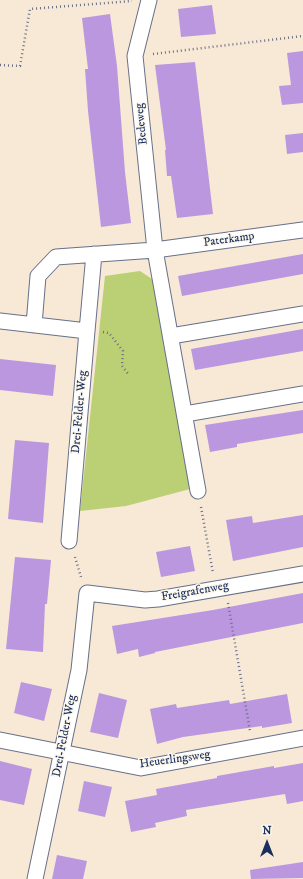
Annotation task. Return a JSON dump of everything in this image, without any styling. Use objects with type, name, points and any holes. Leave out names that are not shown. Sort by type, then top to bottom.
[{"type":"street","name":"Bedeweg","points":[[142,0],[134,56],[155,250]]},
{"type":"street","name":"Paterkamp","points":[[34,325],[38,276],[56,257],[155,250],[303,230]]},
{"type":"street","points":[[155,250],[198,491]]},
{"type":"street","points":[[0,321],[87,331],[94,254]]},
{"type":"street","points":[[171,336],[303,314]]},
{"type":"street","name":"Drei-Felder-Weg","points":[[69,540],[87,331]]},
{"type":"street","points":[[185,414],[303,394]]},
{"type":"street","name":"Freigrafenweg","points":[[87,593],[145,600],[303,574]]},
{"type":"street","name":"Drei-Felder-Weg","points":[[35,879],[79,670],[87,593]]},
{"type":"street","name":"Heuerlingsweg","points":[[0,740],[141,768],[303,738]]},
{"type":"path","points":[[0,65],[20,66],[30,9],[142,0]]},
{"type":"path","points":[[134,56],[303,36]]},
{"type":"path","points":[[87,331],[109,333],[123,351],[122,366],[129,375]]},
{"type":"path","points":[[198,491],[221,588],[253,748]]},
{"type":"path","points":[[69,540],[87,593]]},
{"type":"green space","points":[[140,271],[155,281],[190,489],[126,506],[80,511],[105,276]]},
{"type":"building","points":[[212,5],[216,34],[181,37],[178,9]]},
{"type":"building","points":[[110,14],[117,66],[125,172],[131,223],[101,227],[88,111],[85,69],[88,69],[82,18]]},
{"type":"building","points":[[303,51],[303,103],[282,105],[279,86],[291,85],[287,53]]},
{"type":"building","points":[[195,62],[213,214],[177,218],[171,176],[167,176],[166,150],[155,65]]},
{"type":"building","points":[[303,133],[303,152],[287,154],[285,135]]},
{"type":"building","points":[[303,254],[303,274],[182,296],[178,276]]},
{"type":"building","points":[[303,329],[303,351],[195,370],[191,349]]},
{"type":"building","points":[[0,359],[56,365],[53,396],[0,390]]},
{"type":"building","points":[[303,410],[303,433],[237,444],[237,447],[210,452],[205,425]]},
{"type":"building","points":[[15,440],[49,443],[43,523],[8,519]]},
{"type":"building","points":[[303,515],[303,547],[233,561],[226,520],[252,516],[253,523]]},
{"type":"building","points":[[190,546],[195,571],[161,577],[156,552]]},
{"type":"building","points":[[15,557],[51,560],[47,604],[45,604],[43,652],[6,649]]},
{"type":"building","points":[[303,593],[303,623],[155,652],[139,657],[138,649],[117,654],[112,626],[213,610]]},
{"type":"building","points":[[21,682],[52,689],[44,721],[14,713]]},
{"type":"building","points":[[99,693],[127,700],[118,738],[90,732]]},
{"type":"building","points":[[287,694],[292,723],[183,737],[157,744],[150,709],[176,704],[177,708],[229,700],[230,704]]},
{"type":"building","points":[[0,761],[32,769],[24,805],[0,800]]},
{"type":"building","points":[[303,763],[303,801],[287,804],[285,794],[186,810],[187,816],[155,823],[156,827],[131,832],[125,801],[157,795],[156,789],[217,778],[217,776],[274,766],[274,768]]},
{"type":"building","points":[[84,781],[112,787],[105,817],[78,811]]},
{"type":"building","points":[[57,855],[87,861],[83,879],[52,879]]},
{"type":"building","points":[[303,862],[303,878],[251,879],[250,870]]}]
